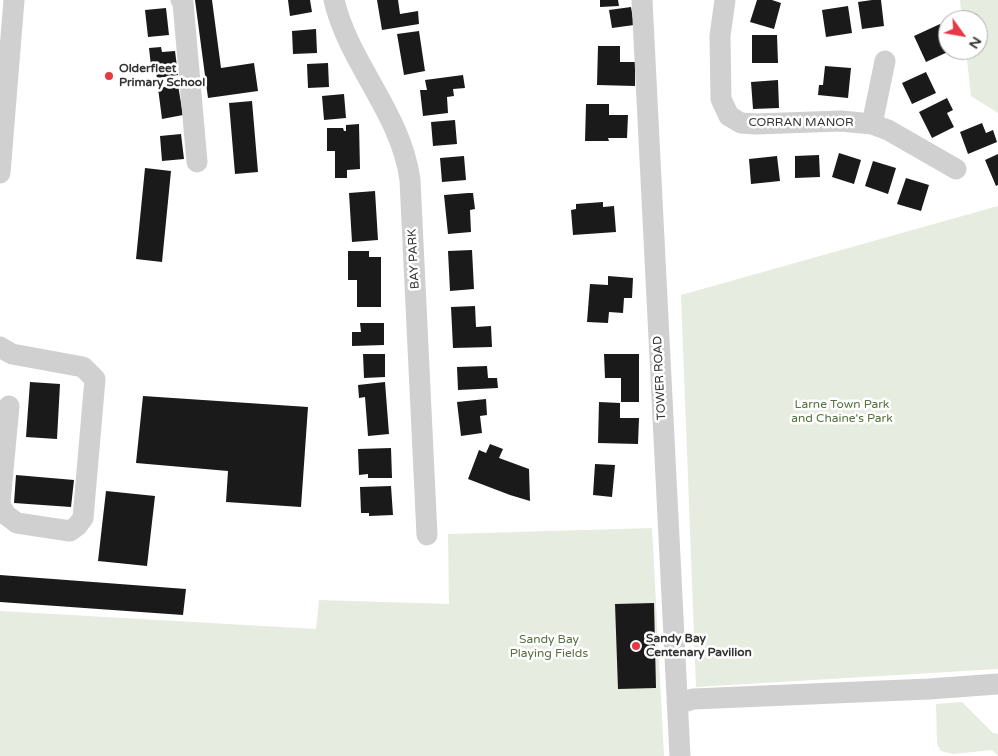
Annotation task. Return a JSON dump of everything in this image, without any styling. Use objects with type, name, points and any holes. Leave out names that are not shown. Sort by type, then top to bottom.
[{"type":"street","points":[[0,173],[14,0]]},
{"type":"street","points":[[181,0],[183,2],[197,162]]},
{"type":"street","name":"BAY PARK","points":[[334,0],[336,10],[353,50],[391,120],[409,168],[428,535]]},
{"type":"street","name":"TOWER ROAD","points":[[642,0],[680,756]]},
{"type":"street","name":"CORRAN MANOR","points":[[724,0],[720,36],[721,99],[729,116],[741,123],[756,124],[841,121],[872,124],[888,130],[956,169]]},
{"type":"street","name":"CORRAN MANOR","points":[[872,124],[885,61]]},
{"type":"street","points":[[0,347],[12,354],[83,367],[95,379],[83,518],[70,531],[17,523],[6,515],[0,504],[9,406]]},
{"type":"street","points":[[677,702],[693,699],[929,689],[998,684]]},
{"type":"green space","points":[[960,0],[998,0],[998,113],[971,96],[967,60],[988,60],[988,10],[961,10]]},
{"type":"green space","name":"Larne Town Park and Chaine's Park","points":[[998,206],[998,669],[696,687],[681,295]]},
{"type":"green space","name":"Sandy Bay Playing Fields","points":[[652,528],[664,756],[0,756],[0,611],[316,629],[319,600],[449,604],[448,534]]},
{"type":"green space","points":[[962,702],[993,733],[998,734],[998,756],[992,750],[953,754],[941,751],[937,744],[936,704]]},
{"type":"building","points":[[195,0],[212,0],[221,68],[254,63],[258,91],[208,98]]},
{"type":"building","points":[[288,0],[310,0],[312,12],[290,16]]},
{"type":"building","points":[[377,0],[398,0],[400,14],[418,11],[419,24],[382,30]]},
{"type":"building","points":[[600,0],[618,0],[619,6],[600,7]]},
{"type":"building","points":[[757,0],[772,0],[781,3],[774,29],[750,22]]},
{"type":"building","points":[[881,0],[884,26],[862,29],[858,2]]},
{"type":"building","points":[[848,6],[852,33],[826,37],[822,10]]},
{"type":"building","points":[[631,7],[634,25],[612,28],[609,10]]},
{"type":"building","points":[[166,8],[169,35],[148,37],[145,10]]},
{"type":"building","points":[[938,25],[938,56],[926,62],[914,36]]},
{"type":"building","points":[[316,29],[317,53],[293,54],[292,31]]},
{"type":"building","points":[[419,31],[425,71],[404,75],[397,34]]},
{"type":"building","points":[[752,35],[777,35],[778,63],[752,63]]},
{"type":"building","points":[[598,46],[620,46],[620,62],[635,62],[635,86],[597,85]]},
{"type":"building","points":[[161,47],[162,52],[175,51],[178,75],[157,78],[155,66],[151,66],[149,48]]},
{"type":"building","points":[[328,63],[329,87],[308,88],[307,64]]},
{"type":"building","points":[[825,66],[851,68],[848,98],[818,95],[819,85],[823,85]]},
{"type":"building","points":[[926,72],[936,93],[912,104],[902,83]]},
{"type":"building","points":[[463,75],[465,88],[453,89],[454,96],[447,97],[448,113],[423,116],[420,90],[427,90],[425,80]]},
{"type":"building","points":[[778,80],[779,108],[753,109],[751,82]]},
{"type":"building","points":[[178,85],[183,115],[162,119],[158,88]]},
{"type":"building","points":[[344,94],[346,118],[324,120],[322,96]]},
{"type":"building","points":[[947,98],[953,110],[947,113],[954,127],[932,138],[919,112]]},
{"type":"building","points":[[252,101],[258,172],[235,174],[229,103]]},
{"type":"building","points":[[586,104],[609,104],[609,115],[628,115],[627,138],[608,138],[609,141],[585,141]]},
{"type":"building","points":[[455,120],[457,144],[433,146],[431,122]]},
{"type":"building","points":[[982,123],[986,133],[993,130],[997,142],[968,154],[960,132]]},
{"type":"building","points":[[359,124],[360,169],[347,170],[347,178],[335,178],[335,151],[327,151],[327,128],[343,128],[346,131],[346,125]]},
{"type":"building","points":[[181,134],[184,159],[162,161],[160,136]]},
{"type":"building","points":[[839,153],[861,160],[854,184],[832,177]]},
{"type":"building","points":[[998,154],[998,185],[996,186],[985,160]]},
{"type":"building","points":[[819,155],[820,177],[795,178],[795,156]]},
{"type":"building","points":[[464,156],[466,180],[442,182],[440,158]]},
{"type":"building","points":[[777,156],[780,181],[751,184],[749,159]]},
{"type":"building","points":[[873,161],[896,168],[888,194],[865,186]]},
{"type":"building","points":[[145,168],[171,171],[162,262],[136,259]]},
{"type":"building","points":[[906,178],[929,185],[921,211],[897,204]]},
{"type":"building","points":[[375,191],[378,240],[352,242],[349,193]]},
{"type":"building","points":[[473,193],[475,209],[470,210],[471,232],[448,234],[444,195]]},
{"type":"building","points":[[603,202],[603,207],[614,206],[616,232],[573,235],[571,210],[576,209],[576,204]]},
{"type":"building","points":[[472,250],[474,289],[450,291],[448,251]]},
{"type":"building","points":[[348,251],[369,251],[369,257],[381,257],[381,307],[357,307],[357,280],[348,280]]},
{"type":"building","points":[[608,276],[633,278],[632,298],[624,298],[623,313],[609,312],[608,323],[587,322],[590,284],[608,285]]},
{"type":"building","points":[[475,306],[476,327],[491,326],[492,347],[453,348],[451,307]]},
{"type":"building","points":[[360,323],[384,323],[384,345],[352,346],[352,332],[361,332]]},
{"type":"building","points":[[363,354],[385,354],[385,377],[364,378]]},
{"type":"building","points":[[604,354],[639,354],[639,402],[621,402],[621,378],[605,378]]},
{"type":"building","points":[[487,366],[488,378],[497,378],[498,388],[458,390],[457,367]]},
{"type":"building","points":[[30,382],[60,384],[57,439],[26,437]]},
{"type":"building","points":[[385,382],[389,434],[368,436],[365,397],[359,398],[358,385]]},
{"type":"building","points":[[143,396],[308,407],[301,507],[226,502],[228,471],[136,463]]},
{"type":"building","points":[[486,399],[487,415],[480,416],[482,433],[461,436],[457,402]]},
{"type":"building","points":[[599,402],[620,403],[620,418],[639,418],[638,444],[598,443]]},
{"type":"building","points":[[490,444],[503,449],[499,458],[529,469],[530,501],[468,479],[479,450],[486,453]]},
{"type":"building","points":[[391,448],[392,478],[368,478],[368,474],[359,475],[358,449]]},
{"type":"building","points":[[595,464],[615,465],[612,497],[593,495]]},
{"type":"building","points":[[16,475],[74,480],[71,507],[14,503]]},
{"type":"building","points":[[391,486],[393,515],[369,516],[369,513],[361,513],[360,487]]},
{"type":"building","points":[[106,491],[155,496],[147,566],[98,561]]},
{"type":"building","points":[[0,575],[186,589],[183,615],[0,602]]},
{"type":"building","name":"Sandy Bay Centenary Pavilion","points":[[654,603],[656,688],[618,689],[615,604]]},
{"type":"place","name":"Olderfleet Primary School","points":[[109,76]]},
{"type":"place","name":"Sandy Bay Centenary Pavilion","points":[[636,646]]}]
